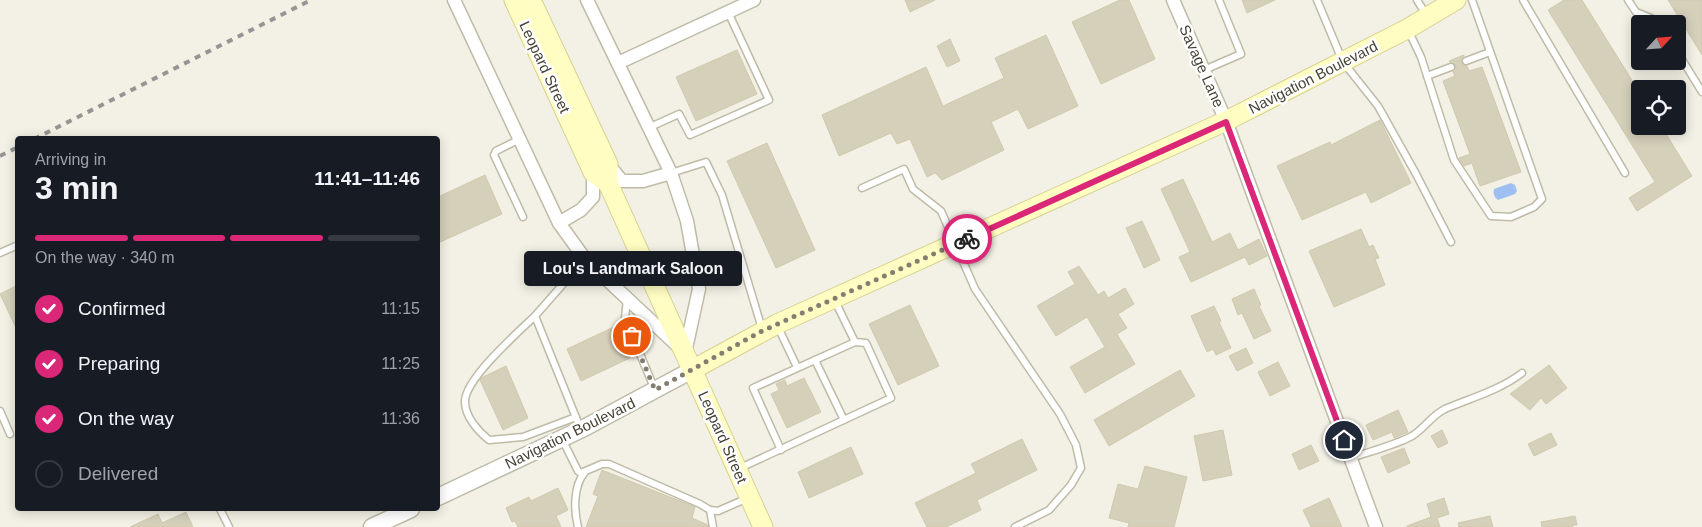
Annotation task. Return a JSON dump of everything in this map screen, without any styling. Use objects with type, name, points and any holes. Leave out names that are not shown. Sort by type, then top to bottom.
[{"type":"main road","name":"Leopard Street","points":[[514,0],[608,183],[763,527]]},
{"type":"main road","name":"Leopard Street","points":[[530,0],[600,168]]},
{"type":"main road","name":"Navigation Boulevard","points":[[689,361],[770,327],[1226,122],[1407,29],[1456,0]]},
{"type":"street","points":[[454,0],[560,222],[585,259],[689,361]]},
{"type":"street","points":[[588,0],[671,173],[687,220],[699,289],[689,361]]},
{"type":"street","points":[[618,63],[754,0]]},
{"type":"street","name":"Savage Lane","points":[[1173,0],[1226,122],[1376,527]]},
{"type":"street","points":[[560,222],[581,210],[593,197],[600,168],[622,181],[642,181],[671,173]]},
{"type":"street","name":"Navigation Boulevard","points":[[440,496],[562,439],[578,423],[655,390],[689,361]]},
{"type":"street","points":[[372,527],[407,511]]},
{"type":"lane","points":[[1204,70],[1241,54],[1219,0]]},
{"type":"lane","points":[[1317,0],[1343,62],[1378,106],[1451,242]]},
{"type":"lane","points":[[1416,0],[1428,17]]},
{"type":"lane","points":[[1407,29],[1421,57],[1454,160],[1491,216],[1511,218],[1534,207],[1542,199],[1472,0]]},
{"type":"lane","points":[[1523,0],[1625,173]]},
{"type":"lane","points":[[1628,0],[1636,12],[1643,15]]},
{"type":"lane","points":[[648,128],[679,114],[690,135],[769,100],[728,12]]},
{"type":"lane","points":[[1466,61],[1490,52]]},
{"type":"lane","points":[[1686,66],[1702,92]]},
{"type":"lane","points":[[1427,76],[1451,67]]},
{"type":"lane","points":[[520,139],[496,151],[494,156],[523,216]]},
{"type":"lane","points":[[671,173],[706,162],[722,195],[770,327],[797,368]]},
{"type":"lane","points":[[862,188],[904,169],[913,189],[941,211],[975,288],[1060,414],[1076,444],[1080,468],[1071,485],[1049,510],[1015,527]]},
{"type":"lane","points":[[0,252],[15,246]]},
{"type":"lane","points":[[535,316],[578,423],[523,437],[489,440],[478,431],[469,416],[464,403],[467,390],[475,377],[535,316],[585,259]]},
{"type":"lane","points":[[834,298],[855,342]]},
{"type":"lane","points":[[627,299],[625,318],[655,390]]},
{"type":"lane","points":[[737,470],[782,450],[891,398],[866,343],[855,342],[753,388],[782,450]]},
{"type":"lane","points":[[816,360],[844,420]]},
{"type":"lane","points":[[1351,458],[1397,443],[1414,434],[1444,410],[1476,398],[1522,373]]},
{"type":"lane","points":[[0,411],[10,434]]},
{"type":"lane","points":[[562,439],[578,471],[585,472]]},
{"type":"lane","points":[[578,527],[576,515],[579,479],[585,472],[602,464],[608,464],[710,510],[718,511],[750,497]]},
{"type":"lane","points":[[710,510],[712,527]]},
{"type":"lane","points":[[221,511],[228,527]]},
{"type":"water","points":[[1511,183],[1515,185],[1517,191],[1515,194],[1498,200],[1494,195],[1494,189]]},
{"type":"building","points":[[905,0],[935,0],[910,12]]},
{"type":"building","points":[[1120,0],[1129,0],[1155,59],[1101,84],[1072,22]]},
{"type":"building","points":[[1242,0],[1275,0],[1247,13]]},
{"type":"building","points":[[1564,0],[1582,0],[1632,80],[1631,135],[1667,135],[1692,176],[1637,211],[1629,198],[1655,182],[1548,10]]},
{"type":"building","points":[[1668,0],[1702,0],[1702,55],[1686,29],[1686,15],[1677,15]]},
{"type":"building","points":[[1046,35],[1078,106],[1028,129],[1018,109],[991,122],[1004,150],[942,180],[935,173],[927,177],[910,139],[897,144],[891,133],[839,156],[822,115],[926,67],[943,106],[1004,78],[995,58]]},
{"type":"building","points":[[950,39],[960,61],[947,67],[937,46]]},
{"type":"building","points":[[737,50],[757,94],[696,121],[676,77]]},
{"type":"building","points":[[1464,55],[1461,62],[1467,66],[1469,71],[1482,67],[1521,172],[1480,186],[1472,163],[1464,166],[1459,158],[1470,154],[1443,81],[1455,76],[1453,72],[1456,68],[1455,65],[1449,61]]},
{"type":"building","points":[[1380,120],[1411,183],[1371,203],[1366,192],[1302,220],[1277,166],[1330,142],[1331,145]]},
{"type":"building","points":[[767,143],[815,250],[776,268],[727,161]]},
{"type":"building","points":[[485,175],[502,214],[440,242],[440,196]]},
{"type":"building","points":[[1183,179],[1212,242],[1230,233],[1238,250],[1259,239],[1267,256],[1249,265],[1245,257],[1191,282],[1179,257],[1190,252],[1161,189]]},
{"type":"building","points":[[1142,221],[1160,260],[1144,268],[1126,228]]},
{"type":"building","points":[[1361,229],[1369,247],[1373,245],[1379,258],[1375,259],[1385,285],[1334,307],[1309,251]]},
{"type":"building","points":[[1079,266],[1098,295],[1104,291],[1108,298],[1125,288],[1134,304],[1118,314],[1127,328],[1117,334],[1135,364],[1085,393],[1070,367],[1105,347],[1087,317],[1056,336],[1037,306],[1075,284],[1068,272]]},
{"type":"building","points":[[15,286],[15,326],[0,294]]},
{"type":"building","points":[[1254,289],[1261,305],[1259,306],[1271,331],[1254,339],[1242,313],[1238,315],[1232,299]]},
{"type":"building","points":[[910,305],[939,366],[898,385],[869,324]]},
{"type":"building","points":[[1214,306],[1231,348],[1216,355],[1213,349],[1207,352],[1191,316]]},
{"type":"building","points":[[616,326],[626,340],[630,358],[581,381],[567,349]]},
{"type":"building","points":[[1246,348],[1253,363],[1237,371],[1229,356]]},
{"type":"building","points":[[1278,362],[1290,386],[1270,396],[1258,372]]},
{"type":"building","points":[[1549,365],[1567,388],[1546,404],[1541,398],[1530,410],[1510,394]]},
{"type":"building","points":[[506,366],[528,418],[503,430],[480,380]]},
{"type":"building","points":[[1180,370],[1195,396],[1109,446],[1094,420]]},
{"type":"building","points":[[804,378],[821,412],[787,428],[771,394],[779,390],[776,384],[785,380],[787,386]]},
{"type":"building","points":[[1398,410],[1408,432],[1394,438],[1392,432],[1373,440],[1366,425]]},
{"type":"building","points":[[1223,430],[1232,475],[1203,481],[1194,436]]},
{"type":"building","points":[[1442,430],[1448,443],[1438,448],[1431,436]]},
{"type":"building","points":[[1551,433],[1557,445],[1534,456],[1528,444]]},
{"type":"building","points":[[1022,439],[1037,470],[977,500],[981,510],[946,527],[927,527],[915,503],[976,473],[971,464]]},
{"type":"building","points":[[1311,445],[1319,461],[1299,470],[1292,454]]},
{"type":"building","points":[[851,447],[863,474],[809,498],[798,472]]},
{"type":"building","points":[[1404,448],[1410,463],[1388,473],[1381,457]]},
{"type":"building","points":[[1145,466],[1187,477],[1174,527],[1128,527],[1129,523],[1109,518],[1118,484],[1138,489]]},
{"type":"building","points":[[602,470],[695,507],[692,518],[708,525],[708,527],[586,527],[598,496],[593,494]]},
{"type":"building","points":[[558,488],[568,510],[556,516],[561,527],[518,527],[515,521],[512,522],[506,508],[529,497],[531,501]]},
{"type":"building","points":[[1329,498],[1342,527],[1311,527],[1303,510]]},
{"type":"building","points":[[1444,498],[1449,514],[1437,518],[1440,527],[1407,527],[1431,517],[1427,504]]},
{"type":"building","points":[[186,512],[193,527],[130,527],[158,514],[162,523]]},
{"type":"building","points":[[1490,516],[1493,527],[1459,527],[1458,523]]},
{"type":"building","points":[[1575,516],[1577,525],[1573,525],[1573,527],[1542,527],[1541,522]]},
{"type":"railway","points":[[40,136],[311,0]]},
{"type":"railway","points":[[0,156],[15,148]]},
{"type":"way so far","points":[[632,336],[655,390],[762,331],[967,239]]},
{"type":"place","name":"Lou's Landmark Saloon","points":[[632,336]]},
{"type":"route","points":[[967,239],[1226,122],[1344,440]]}]
